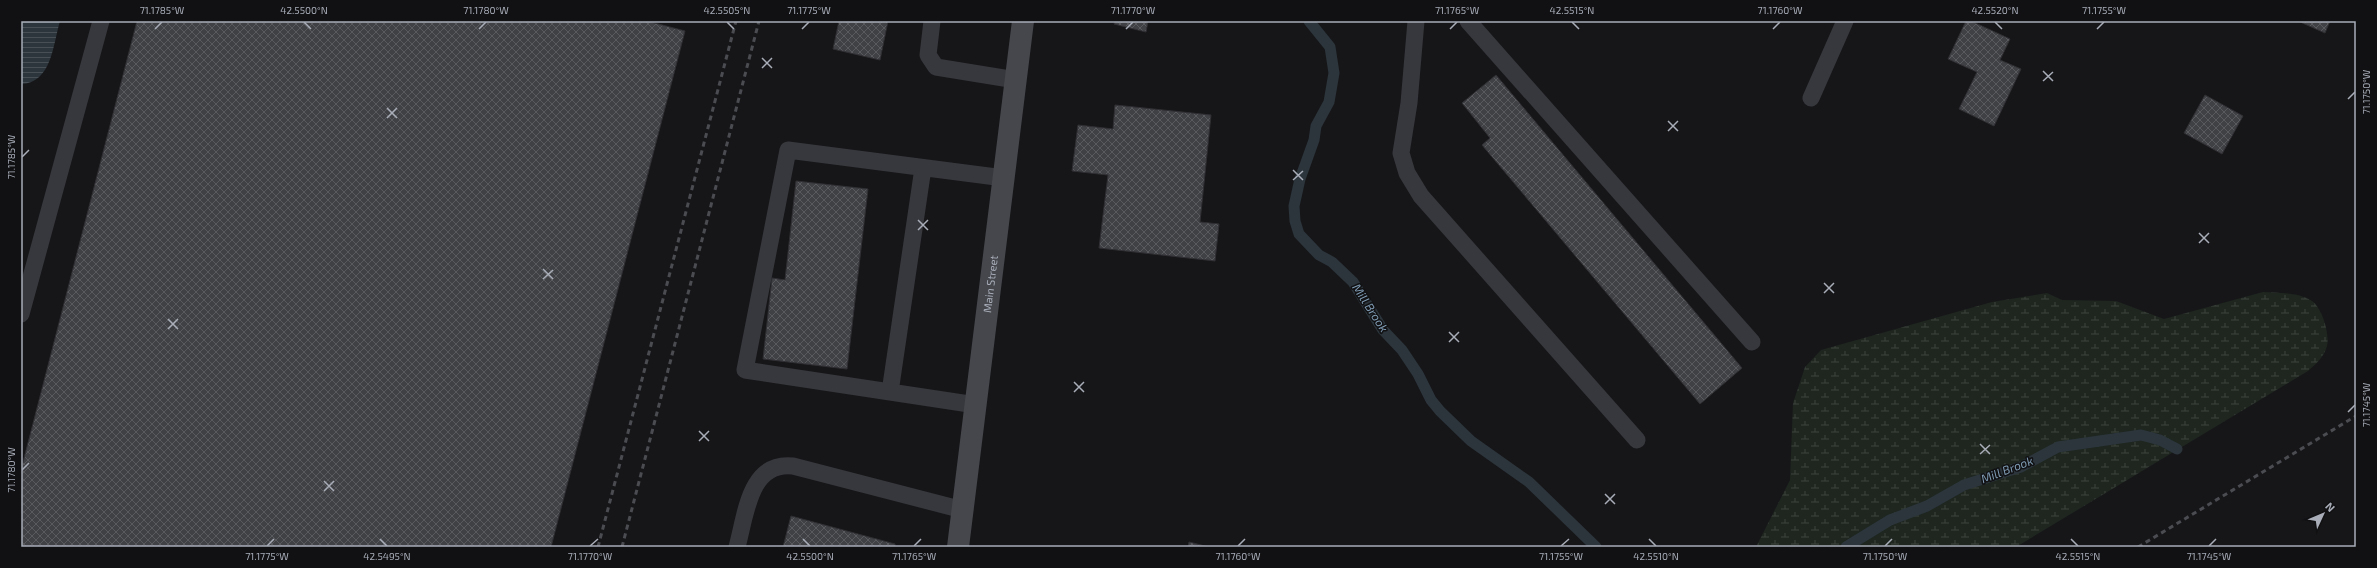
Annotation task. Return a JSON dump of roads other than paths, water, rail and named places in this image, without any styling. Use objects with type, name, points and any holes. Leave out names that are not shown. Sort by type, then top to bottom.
[{"type":"main road","name":"Main Street","points":[[958,547],[1023,21]]},
{"type":"lane","points":[[21,314],[101,21]]},
{"type":"lane","points":[[932,21],[928,55],[936,67],[1016,80]]},
{"type":"lane","points":[[1416,21],[1410,88],[1401,154],[1407,173],[1421,196],[1637,440]]},
{"type":"lane","points":[[1468,21],[1752,342]]},
{"type":"lane","points":[[1811,98],[1845,21]]},
{"type":"lane","points":[[976,405],[745,370],[788,150],[1004,178]]},
{"type":"lane","points":[[890,392],[923,168]]},
{"type":"lane","points":[[737,547],[756,482],[766,471],[779,465],[793,466],[963,510]]},
{"type":"waterway","name":"Mill Brook","points":[[1309,21],[1330,47],[1334,73],[1329,102],[1316,126],[1314,140],[1300,179],[1294,206],[1295,221],[1299,234],[1319,255],[1332,262],[1353,282],[1383,330],[1402,350],[1418,374],[1431,400],[1440,411],[1471,441],[1529,482],[1596,547]]},
{"type":"waterway","name":"Mill Brook","points":[[1846,547],[1890,520],[1927,506],[1964,485],[2021,467],[2058,447],[2141,435],[2160,440],[2177,449]]},
{"type":"railway","points":[[598,547],[736,21]]},
{"type":"railway","points":[[622,547],[759,21]]},
{"type":"railway","points":[[2138,547],[2356,416]]}]
